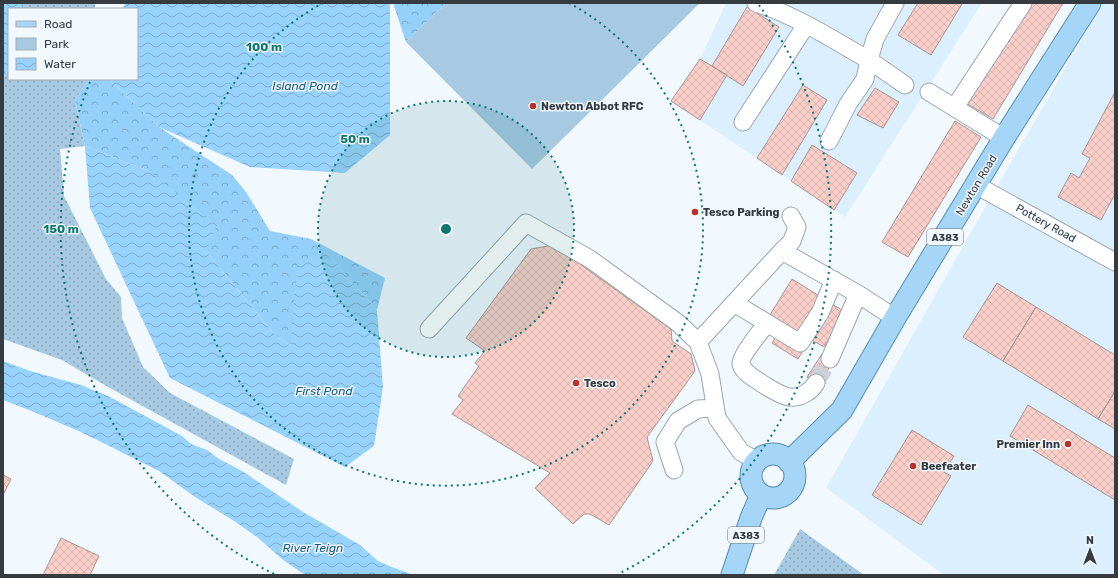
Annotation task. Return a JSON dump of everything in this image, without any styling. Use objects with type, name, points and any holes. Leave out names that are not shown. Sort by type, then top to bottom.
[{"type":"main road","name":"Newton Road","points":[[789,462],[842,410],[895,318],[1004,138],[1090,3]]},
{"type":"main road","points":[[774,454],[781,456],[789,462],[795,473],[795,480],[787,493],[774,499],[767,498],[756,490],[752,484],[751,477],[752,470],[757,461],[766,455],[774,454]]},
{"type":"main road","name":"A383","points":[[732,575],[751,518],[761,495]]},
{"type":"street","points":[[829,141],[848,104],[865,79],[875,39],[895,3]]},
{"type":"street","points":[[955,107],[1023,3]]},
{"type":"street","points":[[768,5],[869,60],[905,85]]},
{"type":"street","points":[[742,122],[806,25]]},
{"type":"street","points":[[929,92],[1004,138]]},
{"type":"street","name":"Pottery Road","points":[[976,185],[1115,262]]},
{"type":"street","points":[[698,342],[792,241],[797,227],[791,216]]},
{"type":"street","points":[[429,329],[526,223],[590,259],[678,323],[698,342],[710,374],[717,418],[742,452],[757,461]]},
{"type":"street","points":[[782,251],[858,294],[895,318]]},
{"type":"street","points":[[734,303],[800,343],[820,313],[834,280]]},
{"type":"street","points":[[830,359],[858,294]]},
{"type":"street","points":[[767,323],[742,357],[741,364],[746,373],[779,394],[790,398],[801,396],[812,389],[816,383]]},
{"type":"street","points":[[674,470],[665,442],[678,421],[698,409],[715,408]]},
{"type":"shaded area","points":[[726,3],[982,3],[845,217],[671,101],[700,59]]},
{"type":"shaded area","points":[[1103,3],[1115,3],[1115,575],[944,575],[826,488]]},
{"type":"green space","points":[[20,3],[95,3],[95,8],[22,8]]},
{"type":"green space","points":[[393,3],[446,3],[406,42]]},
{"type":"green space","name":"Newton Abbot RFC","points":[[446,3],[700,3],[532,169],[406,42]]},
{"type":"green space","points":[[8,70],[8,80],[88,80],[75,100],[85,146],[60,149],[64,196],[106,279],[121,297],[122,318],[143,367],[170,393],[294,459],[286,485],[62,360],[3,339],[3,78]]},
{"type":"green space","points":[[88,80],[110,80],[159,127],[232,175],[246,192],[270,231],[311,239],[385,278],[377,310],[333,260],[290,345],[276,336],[206,251],[149,171],[85,146],[75,100]]},
{"type":"green space","points":[[800,529],[864,575],[774,575]]},
{"type":"water","points":[[3,3],[20,3],[22,8],[8,8],[8,70],[3,78]]},
{"type":"water","name":"Island Pond","points":[[125,3],[390,3],[390,135],[345,173],[250,167],[159,127],[110,80],[138,80],[138,8],[123,8]]},
{"type":"water","name":"First Pond","points":[[85,146],[149,171],[217,225],[206,251],[276,336],[290,345],[298,260],[333,260],[377,310],[383,387],[374,446],[345,467],[170,378],[90,208]]},
{"type":"water","name":"River Teign","points":[[3,361],[30,371],[81,385],[110,397],[182,436],[191,444],[207,450],[219,459],[242,471],[303,512],[360,545],[378,561],[414,575],[306,575],[282,559],[257,537],[195,497],[159,471],[81,432],[3,400]]},
{"type":"building","points":[[918,3],[962,4],[931,55],[898,35]]},
{"type":"building","points":[[1027,3],[1063,3],[993,119],[966,103]]},
{"type":"building","points":[[747,7],[779,27],[743,86],[712,66]]},
{"type":"building","points":[[700,59],[727,75],[700,120],[671,101]]},
{"type":"building","points":[[803,85],[827,100],[782,175],[757,158]]},
{"type":"building","points":[[875,88],[899,102],[883,128],[857,115]]},
{"type":"building","points":[[1115,92],[1115,194],[1101,220],[1058,197],[1071,173],[1079,178],[1090,158],[1082,154]]},
{"type":"building","points":[[955,121],[981,137],[908,257],[882,242]]},
{"type":"building","points":[[812,145],[857,173],[834,210],[791,181]]},
{"type":"building","name":"Tesco","points":[[553,245],[671,329],[672,341],[691,354],[695,371],[647,437],[653,461],[609,525],[590,514],[584,514],[573,524],[535,488],[550,473],[452,414],[463,400],[458,396],[479,366],[475,363],[485,351],[466,338],[531,249]]},
{"type":"building","points":[[792,279],[845,312],[824,347],[810,339],[798,359],[772,343],[784,324],[770,315]]},
{"type":"building","points":[[997,283],[1036,307],[1003,361],[963,337]]},
{"type":"building","points":[[1036,307],[1115,355],[1115,391],[1098,419],[1003,361]]},
{"type":"building","points":[[822,354],[833,361],[819,385],[807,377]]},
{"type":"building","points":[[1115,391],[1115,429],[1098,419]]},
{"type":"building","points":[[1028,405],[1115,458],[1115,500],[1010,436]]},
{"type":"building","points":[[912,430],[954,456],[944,472],[951,476],[921,525],[872,495]]},
{"type":"building","points":[[3,475],[11,479],[3,495]]},
{"type":"building","points":[[61,538],[99,556],[90,575],[43,575]]},
{"type":"tunnel","points":[[816,383],[830,359]]},
{"type":"place","name":"Newton Abbot RFC","points":[[533,106]]},
{"type":"place","name":"Tesco Parking","points":[[695,212]]},
{"type":"place","name":"Tesco","points":[[576,383]]},
{"type":"place","name":"Premier Inn","points":[[1068,444]]},
{"type":"place","name":"Beefeater","points":[[913,466]]}]
